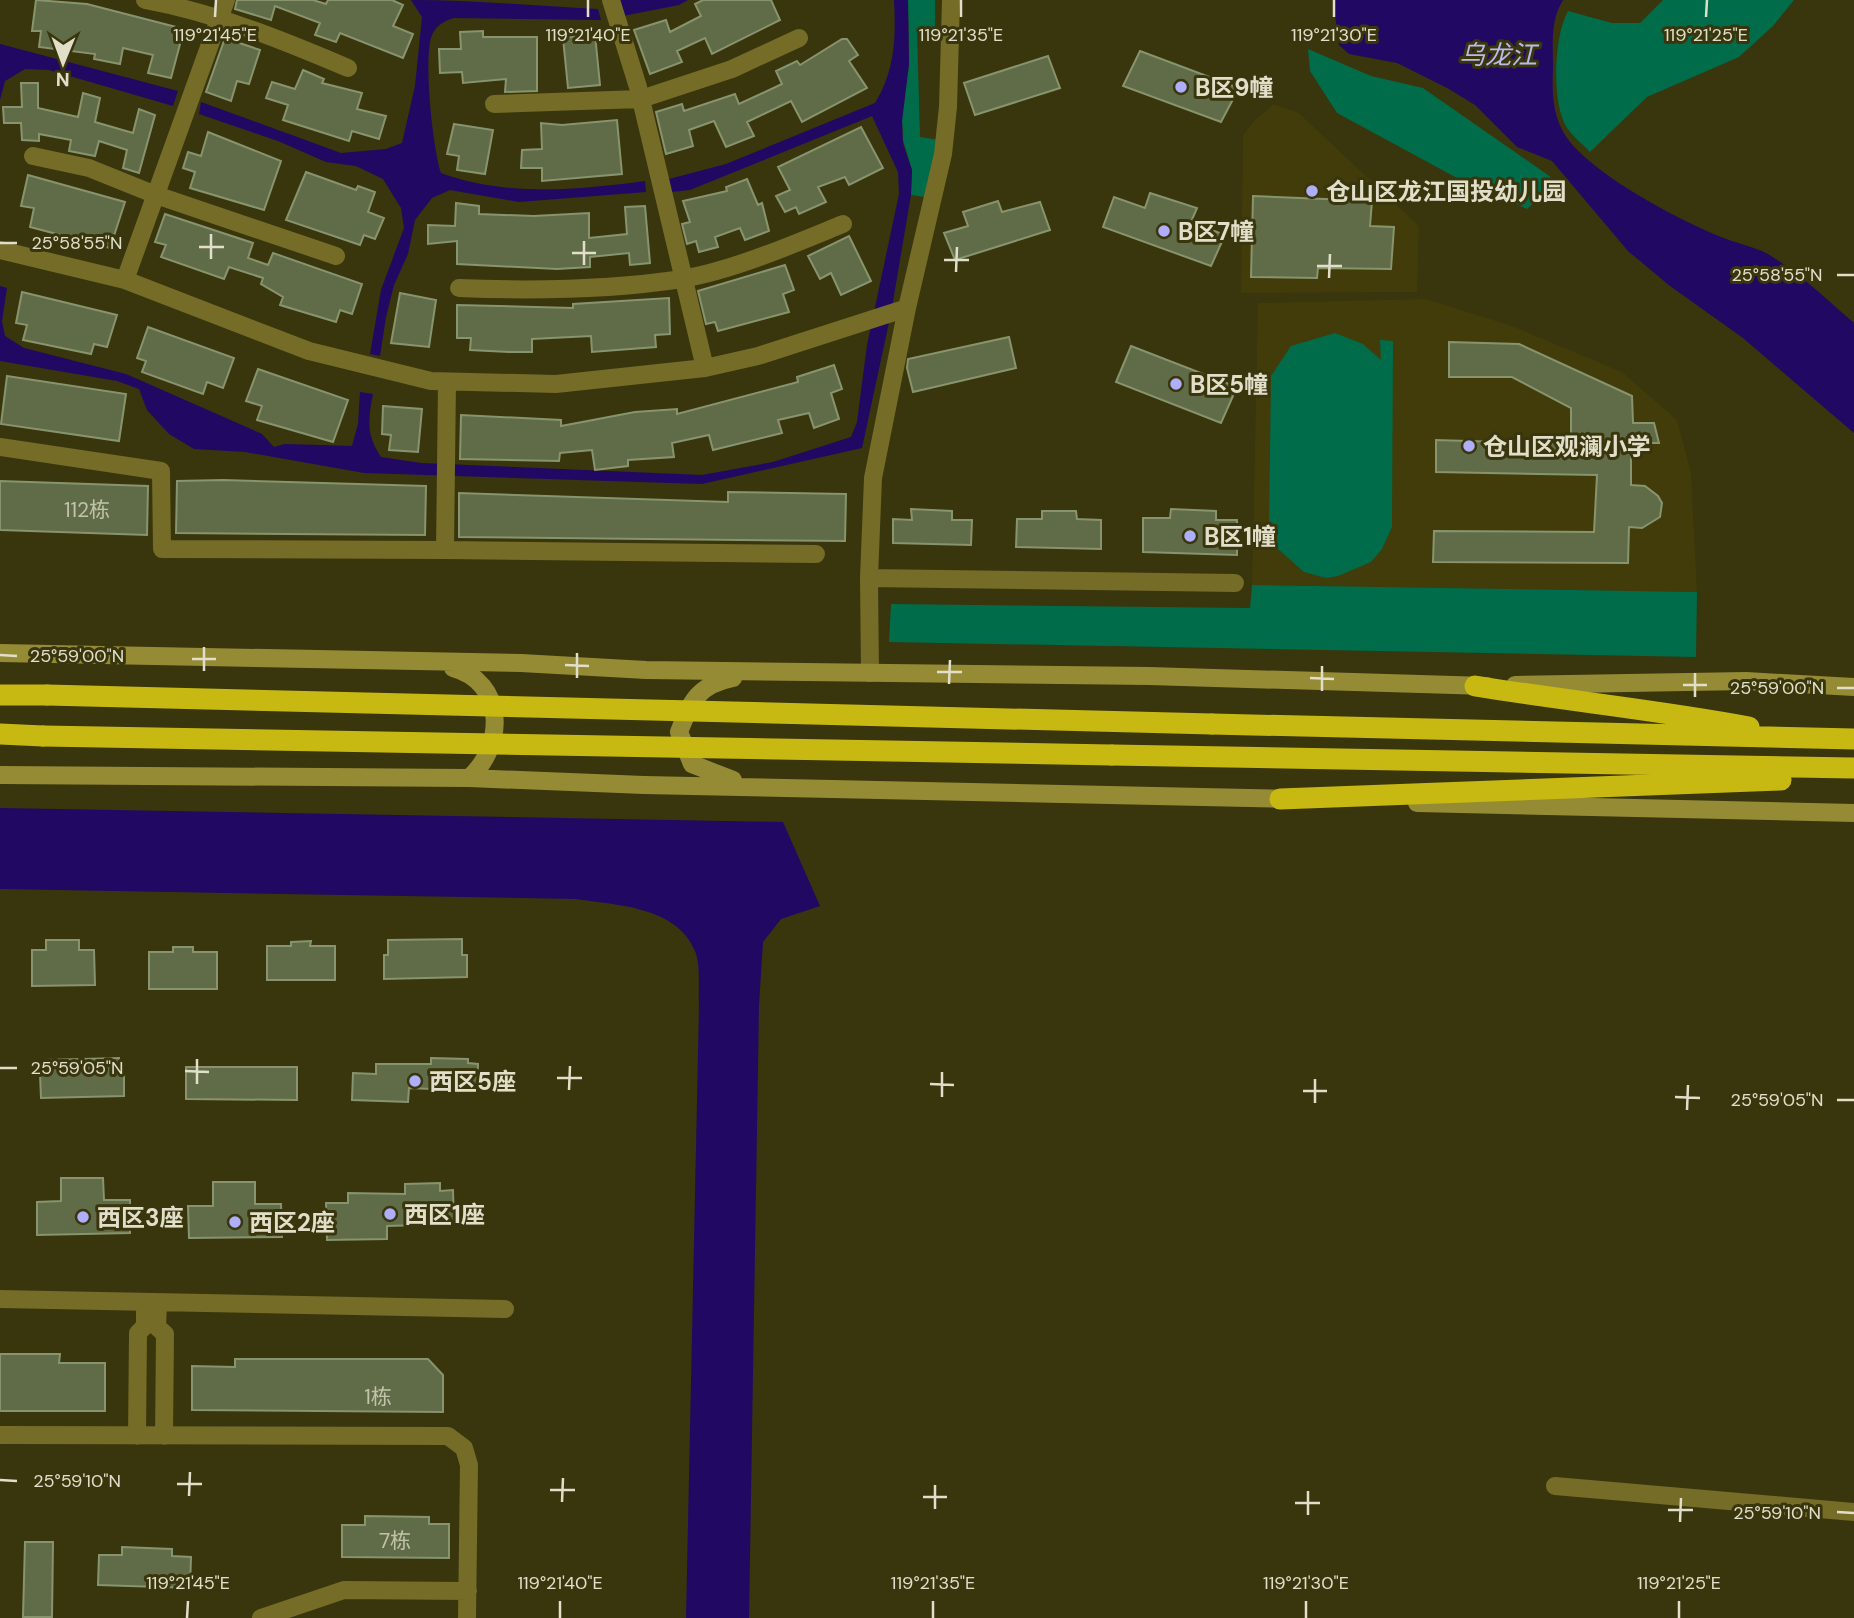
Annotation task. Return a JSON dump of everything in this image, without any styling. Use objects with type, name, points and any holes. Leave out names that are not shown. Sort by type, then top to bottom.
[{"type":"highway","points":[[1475,686],[1659,710],[1807,739]]},
{"type":"highway","points":[[0,695],[1854,739]]},
{"type":"highway","points":[[0,734],[1854,768]]},
{"type":"highway","points":[[1280,799],[1854,778]]},
{"type":"main road","points":[[0,653],[1475,686],[1746,681],[1854,687]]},
{"type":"main road","points":[[430,663],[472,673],[489,694],[497,732],[483,766],[469,778]]},
{"type":"main road","points":[[763,787],[719,777],[692,764],[679,732],[690,702],[712,682],[764,672]]},
{"type":"main road","points":[[0,775],[469,778],[1854,813]]},
{"type":"street","points":[[145,0],[220,18],[277,37],[348,68]]},
{"type":"street","points":[[125,280],[226,0]]},
{"type":"street","points":[[611,0],[641,99],[705,368]]},
{"type":"street","points":[[870,673],[869,578],[873,478],[891,313],[943,154],[948,107],[951,0]]},
{"type":"street","points":[[494,104],[641,99],[732,69],[799,38]]},
{"type":"street","points":[[33,156],[89,168],[156,195],[336,256]]},
{"type":"street","points":[[459,288],[516,290],[684,279],[792,245],[843,224]]},
{"type":"street","points":[[0,250],[125,280],[309,351],[368,368],[447,382],[520,386],[568,384],[705,368],[758,356],[891,313]]},
{"type":"street","points":[[445,550],[447,382]]},
{"type":"street","points":[[0,447],[161,471],[162,549],[816,554]]},
{"type":"street","points":[[869,578],[1235,583]]},
{"type":"street","points":[[0,1299],[505,1309]]},
{"type":"street","points":[[151,1302],[157,1327],[165,1334],[164,1436]]},
{"type":"street","points":[[137,1436],[138,1333],[145,1326],[151,1302]]},
{"type":"street","points":[[0,1435],[448,1436],[464,1448],[469,1465],[467,1618]]},
{"type":"street","points":[[1555,1486],[1854,1512]]},
{"type":"street","points":[[261,1618],[344,1590],[467,1591]]},
{"type":"shaded area","name":"仓山区龙江国投幼儿园","points":[[1274,104],[1299,113],[1419,226],[1417,292],[1241,293],[1243,135],[1254,121]]},
{"type":"shaded area","name":"仓山区观澜小学","points":[[1426,299],[1512,326],[1622,372],[1677,420],[1691,473],[1697,592],[1252,585],[1258,303]]},
{"type":"green space","points":[[908,0],[935,0],[935,29],[917,31],[920,137],[939,140],[925,197],[911,195],[912,170],[903,140],[902,118],[909,64]]},
{"type":"green space","points":[[1663,0],[1794,0],[1773,26],[1739,57],[1647,97],[1590,152],[1567,128],[1558,103],[1557,52],[1568,11],[1612,23],[1640,23]]},
{"type":"green space","points":[[1308,49],[1371,76],[1423,88],[1558,182],[1527,209],[1457,178],[1337,113],[1310,71]]},
{"type":"green space","points":[[1335,333],[1363,344],[1381,360],[1380,340],[1393,341],[1392,527],[1382,549],[1371,562],[1338,576],[1326,578],[1304,572],[1278,549],[1269,525],[1271,376],[1291,346]]},
{"type":"green space","points":[[1252,585],[1697,592],[1696,657],[889,642],[891,604],[1250,608]]},
{"type":"water","points":[[411,0],[598,9],[601,20],[454,18],[437,28],[430,43],[428,59],[432,124],[441,173],[491,186],[516,188],[568,189],[645,181],[646,192],[519,202],[450,190],[432,198],[415,220],[408,254],[394,285],[380,356],[370,354],[381,290],[404,228],[401,208],[383,179],[356,166],[326,162],[278,141],[199,114],[201,102],[341,153],[386,149],[402,143],[415,86],[422,17]]},
{"type":"water","points":[[619,0],[688,0],[679,5],[623,16]]},
{"type":"water","points":[[894,0],[908,0],[909,64],[902,121],[903,143],[912,170],[911,195],[891,313],[862,448],[702,484],[364,473],[245,452],[194,449],[169,434],[147,410],[139,389],[117,381],[0,361],[0,286],[7,288],[2,321],[5,336],[24,348],[126,374],[262,434],[274,447],[285,444],[352,446],[358,424],[360,392],[373,394],[370,427],[373,442],[381,457],[421,463],[702,475],[773,462],[851,437],[857,422],[867,345],[899,194],[898,172],[872,116],[690,190],[671,192],[669,179],[726,164],[875,103],[887,79],[893,54]]},
{"type":"water","name":"乌龙江","points":[[1333,0],[1563,0],[1554,24],[1553,85],[1555,111],[1565,135],[1594,165],[1636,194],[1703,229],[1778,260],[1854,323],[1854,433],[1743,338],[1670,286],[1628,251],[1552,161],[1517,147],[1475,105],[1449,89],[1397,63],[1349,54],[1339,45]]},
{"type":"water","points":[[0,44],[178,91],[173,106],[49,70],[25,69],[5,81],[0,100]]},
{"type":"water","points":[[0,808],[783,822],[820,906],[781,919],[763,942],[759,1005],[749,1618],[686,1618],[699,970],[695,951],[686,936],[660,916],[643,910],[575,899],[0,889]]},
{"type":"building","points":[[36,0],[87,4],[184,29],[171,78],[148,73],[153,55],[123,48],[120,64],[94,59],[95,54],[39,47],[41,31],[32,31]]},
{"type":"building","points":[[237,0],[313,0],[326,4],[328,0],[392,0],[403,5],[393,26],[413,34],[403,58],[340,33],[336,42],[315,35],[320,23],[275,6],[271,20],[235,9]]},
{"type":"building","points":[[703,0],[771,0],[780,20],[712,54],[705,38],[677,51],[682,62],[650,74],[634,30],[666,20],[670,32],[701,16],[695,4]]},
{"type":"building","points":[[483,31],[483,37],[537,37],[537,91],[505,92],[506,79],[463,83],[462,72],[440,73],[439,49],[461,49],[460,32]]},
{"type":"building","points":[[595,34],[600,85],[568,88],[563,38]]},
{"type":"building","points":[[225,38],[260,50],[249,84],[237,81],[231,101],[206,92]]},
{"type":"building","points":[[842,39],[847,39],[858,55],[849,61],[867,88],[802,122],[791,101],[747,122],[754,136],[726,147],[714,121],[689,130],[693,146],[666,154],[656,112],[682,104],[684,111],[735,94],[739,104],[782,84],[776,71],[797,61],[800,65]]},
{"type":"building","name":"B区9幢","points":[[1140,51],[1239,88],[1221,122],[1123,86]]},
{"type":"building","points":[[1048,56],[1060,88],[975,115],[964,83]]},
{"type":"building","points":[[303,70],[324,79],[322,83],[362,93],[357,109],[386,116],[379,139],[352,131],[349,141],[283,120],[288,105],[266,98],[272,82],[295,89]]},
{"type":"building","points":[[21,83],[38,83],[38,108],[78,117],[83,93],[100,98],[95,122],[133,133],[139,109],[155,115],[139,173],[123,168],[127,150],[99,141],[95,156],[69,151],[71,140],[39,134],[39,141],[22,140],[21,123],[4,123],[3,107],[22,107]]},
{"type":"building","points":[[617,120],[622,174],[542,181],[542,168],[521,168],[522,150],[542,149],[541,123],[562,125]]},
{"type":"building","points":[[454,124],[493,130],[485,174],[457,170],[459,156],[447,154]]},
{"type":"building","points":[[861,127],[883,168],[849,185],[845,177],[818,187],[826,202],[799,214],[796,207],[785,212],[776,196],[790,190],[778,167]]},
{"type":"building","points":[[208,132],[281,161],[264,210],[190,188],[195,172],[183,168],[188,152],[201,156]]},
{"type":"building","points":[[306,172],[356,190],[358,186],[375,192],[368,212],[384,218],[375,239],[364,235],[360,245],[286,220]]},
{"type":"building","points":[[28,175],[125,202],[110,248],[30,227],[34,208],[21,206]]},
{"type":"building","points":[[747,179],[758,205],[762,203],[769,231],[745,240],[740,228],[715,237],[718,247],[699,252],[696,241],[687,244],[682,224],[690,222],[683,201],[727,191],[726,187]]},
{"type":"building","name":"B区7幢","points":[[1150,193],[1197,208],[1191,222],[1225,235],[1211,266],[1103,227],[1114,197],[1145,208]]},
{"type":"building","points":[[1253,196],[1372,201],[1370,226],[1394,227],[1391,269],[1318,268],[1317,278],[1251,277]]},
{"type":"building","points":[[998,201],[1002,212],[1040,202],[1050,230],[955,260],[944,233],[968,226],[963,212]]},
{"type":"building","points":[[456,203],[479,206],[479,214],[534,216],[589,213],[589,238],[627,234],[625,207],[645,206],[650,263],[630,265],[629,253],[590,257],[590,267],[557,269],[457,264],[457,241],[428,244],[428,225],[455,226]]},
{"type":"building","points":[[165,214],[253,243],[248,258],[268,265],[273,253],[362,284],[352,314],[340,310],[336,322],[280,305],[283,297],[261,284],[263,278],[229,267],[224,279],[161,257],[166,245],[155,242]]},
{"type":"building","points":[[849,236],[871,281],[841,295],[831,273],[820,279],[808,256]]},
{"type":"building","points":[[785,265],[794,290],[783,294],[789,312],[718,331],[715,322],[706,324],[698,291]]},
{"type":"building","points":[[22,292],[117,315],[107,347],[94,344],[91,354],[23,340],[27,325],[16,323]]},
{"type":"building","points":[[400,293],[436,300],[429,347],[391,343]]},
{"type":"building","points":[[669,298],[670,334],[655,335],[656,347],[592,352],[591,336],[532,339],[532,352],[509,352],[470,350],[471,338],[457,338],[457,305],[573,308],[573,304]]},
{"type":"building","points":[[148,327],[234,358],[223,388],[207,382],[203,394],[142,372],[146,361],[137,358]]},
{"type":"building","points":[[1009,337],[1016,368],[913,392],[907,368],[908,359]]},
{"type":"building","points":[[1449,342],[1519,344],[1632,396],[1633,423],[1654,423],[1659,443],[1631,443],[1631,485],[1645,486],[1658,496],[1662,503],[1660,517],[1642,528],[1629,527],[1628,563],[1433,562],[1434,531],[1594,532],[1597,475],[1436,472],[1436,440],[1571,444],[1571,408],[1512,377],[1449,377]]},
{"type":"building","name":"B区5幢","points":[[1131,346],[1237,387],[1221,423],[1116,382]]},
{"type":"building","points":[[834,365],[842,389],[831,393],[839,419],[814,428],[809,413],[778,420],[782,433],[713,450],[709,435],[672,443],[674,457],[628,460],[628,466],[595,470],[592,450],[560,453],[559,461],[460,459],[461,415],[561,420],[561,426],[635,412],[677,409],[677,414],[798,382],[797,377]]},
{"type":"building","points":[[258,369],[348,400],[333,442],[257,420],[262,406],[246,401]]},
{"type":"building","points":[[7,376],[126,394],[119,441],[1,424]]},
{"type":"building","points":[[383,406],[422,409],[418,452],[389,450],[391,435],[382,434]]},
{"type":"building","points":[[0,481],[148,486],[147,535],[0,530]]},
{"type":"building","points":[[177,481],[426,486],[425,535],[176,533]]},
{"type":"building","points":[[728,492],[846,494],[845,541],[459,537],[459,493],[728,502]]},
{"type":"building","points":[[911,509],[952,511],[952,520],[972,520],[971,545],[893,543],[893,519],[912,520]]},
{"type":"building","name":"B区1幢","points":[[1171,509],[1216,511],[1216,520],[1237,520],[1237,555],[1143,552],[1143,518],[1170,518]]},
{"type":"building","points":[[1042,511],[1076,511],[1077,519],[1101,520],[1101,549],[1016,547],[1017,519],[1042,519]]},
{"type":"building","points":[[462,939],[462,955],[467,955],[467,977],[384,979],[384,955],[388,955],[388,940]]},
{"type":"building","points":[[46,940],[79,940],[79,950],[94,950],[95,985],[32,986],[32,950],[46,950]]},
{"type":"building","points":[[311,941],[310,946],[335,946],[335,980],[267,980],[267,946],[291,946],[291,942]]},
{"type":"building","points":[[173,947],[193,947],[193,952],[217,952],[217,989],[149,989],[149,952],[173,952]]},
{"type":"building","points":[[119,1058],[119,1074],[124,1074],[124,1096],[41,1098],[40,1074],[45,1074],[45,1060]]},
{"type":"building","name":"西区5座","points":[[431,1058],[468,1059],[468,1063],[478,1064],[477,1091],[409,1088],[408,1102],[352,1100],[353,1073],[376,1074],[376,1064],[431,1064]]},
{"type":"building","points":[[186,1067],[297,1067],[297,1100],[186,1099]]},
{"type":"building","name":"西区3座","points":[[61,1178],[103,1178],[104,1200],[130,1200],[130,1233],[37,1235],[37,1202],[61,1201]]},
{"type":"building","name":"西区2座","points":[[213,1182],[255,1182],[255,1204],[281,1204],[282,1237],[189,1238],[188,1206],[213,1206]]},
{"type":"building","name":"西区1座","points":[[440,1183],[440,1191],[453,1190],[454,1224],[387,1226],[387,1239],[327,1240],[326,1203],[348,1203],[348,1193],[405,1194],[405,1184]]},
{"type":"building","points":[[0,1354],[60,1354],[59,1363],[105,1363],[105,1411],[0,1411]]},
{"type":"building","points":[[235,1359],[428,1359],[443,1375],[443,1412],[192,1410],[192,1366],[235,1367]]},
{"type":"building","points":[[365,1516],[429,1517],[429,1524],[449,1524],[449,1558],[342,1557],[342,1525],[365,1525]]},
{"type":"building","points":[[25,1542],[53,1542],[52,1617],[23,1617]]},
{"type":"building","points":[[122,1547],[172,1549],[172,1556],[191,1557],[190,1588],[98,1585],[99,1555],[122,1555]]},
{"type":"place","name":"B区9幢","points":[[1181,87]]},
{"type":"place","name":"仓山区龙江国投幼儿园","points":[[1312,191]]},
{"type":"place","name":"B区7幢","points":[[1164,231]]},
{"type":"place","name":"B区5幢","points":[[1176,384]]},
{"type":"place","name":"仓山区观澜小学","points":[[1469,446]]},
{"type":"place","name":"B区1幢","points":[[1190,536]]},
{"type":"place","name":"西区5座","points":[[415,1081]]},
{"type":"place","name":"西区1座","points":[[390,1214]]},
{"type":"place","name":"西区3座","points":[[83,1217]]},
{"type":"place","name":"西区2座","points":[[235,1222]]}]
